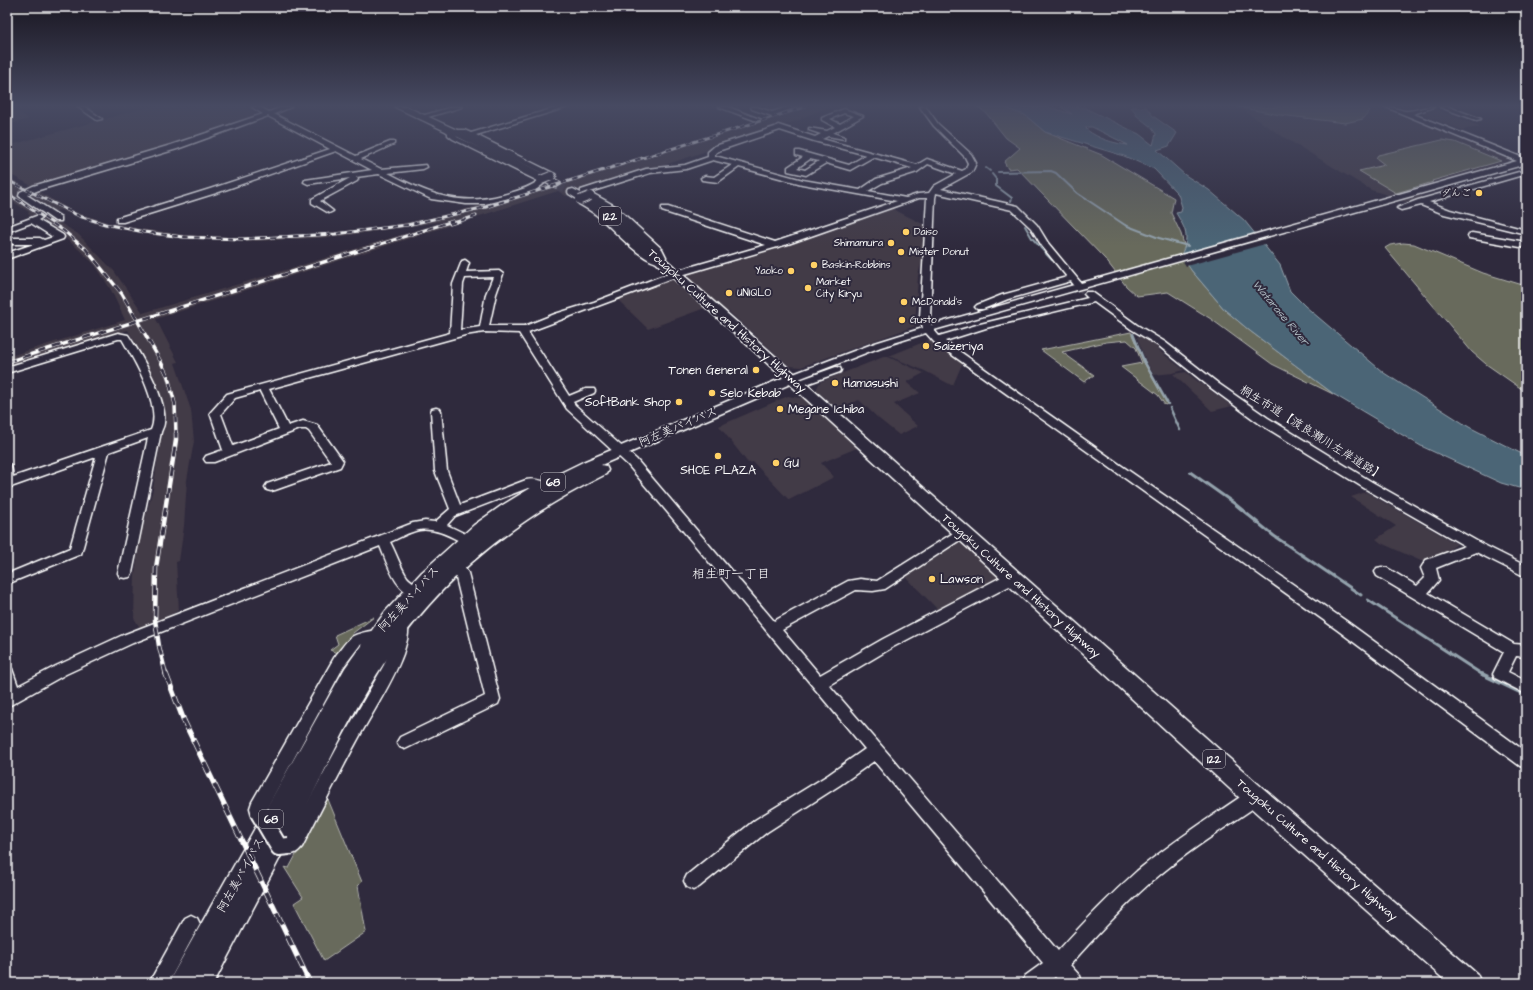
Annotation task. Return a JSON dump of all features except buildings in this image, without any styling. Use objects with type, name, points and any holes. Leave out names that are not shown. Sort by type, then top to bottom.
[{"type":"highway","points":[[498,153],[554,180]]},
{"type":"highway","name":"Tougoku Culture and History Highway","points":[[577,196],[592,202],[606,212],[1255,796],[1468,983]]},
{"type":"main road","name":"阿左美バイパス","points":[[180,983],[351,673],[376,636],[414,590],[472,542],[506,510],[546,486],[583,467],[624,455],[795,381]]},
{"type":"main road","name":"阿左美バイパス","points":[[201,983],[340,721],[375,661],[401,626],[428,593],[456,566],[472,542],[513,519],[542,500],[585,478],[624,455]]},
{"type":"street","points":[[58,219],[29,201],[23,196],[23,193],[153,153]]},
{"type":"street","points":[[120,220],[213,191],[324,153]]},
{"type":"street","points":[[344,153],[434,197],[473,203],[496,200],[530,190],[539,185],[541,180]]},
{"type":"street","points":[[355,159],[368,153]]},
{"type":"street","points":[[486,153],[541,180],[554,180]]},
{"type":"street","points":[[506,153],[552,176],[554,180]]},
{"type":"street","points":[[712,153],[711,156],[713,158]]},
{"type":"street","points":[[800,153],[852,168],[872,155]]},
{"type":"street","points":[[865,153],[918,167]]},
{"type":"street","points":[[229,452],[215,413],[231,396],[455,334],[484,330],[522,330],[558,316],[597,304],[675,274],[775,245],[933,192],[971,168],[972,160],[965,153]]},
{"type":"street","points":[[1505,153],[1526,162]]},
{"type":"street","points":[[809,156],[791,169],[806,173],[825,161]]},
{"type":"street","points":[[661,261],[662,257],[659,250],[612,208],[584,192],[649,171],[686,167],[713,158],[802,182],[907,200]]},
{"type":"street","points":[[862,192],[879,181],[918,167],[926,162],[930,162],[963,174]]},
{"type":"street","points":[[1401,208],[1418,197],[1526,162]]},
{"type":"street","points":[[705,178],[715,180],[738,165]]},
{"type":"street","points":[[308,182],[423,168]]},
{"type":"street","points":[[377,182],[378,174],[381,172]]},
{"type":"street","points":[[930,331],[1418,197],[1526,172]]},
{"type":"street","points":[[329,211],[315,201],[362,175]]},
{"type":"street","points":[[795,381],[930,331],[1075,280],[1045,244],[1034,226],[1016,209],[1006,205],[933,192]]},
{"type":"street","points":[[933,192],[926,274],[930,331],[1115,467],[1341,626],[1526,761]]},
{"type":"street","points":[[577,196],[591,196]]},
{"type":"street","points":[[1418,197],[1447,212],[1526,232]]},
{"type":"street","points":[[665,209],[775,245]]},
{"type":"street","points":[[7,230],[50,214]]},
{"type":"street","points":[[7,256],[60,237],[32,220]]},
{"type":"street","points":[[1472,236],[1526,245]]},
{"type":"street","points":[[7,241],[45,243]]},
{"type":"street","points":[[455,334],[458,284],[465,263]]},
{"type":"street","points":[[461,275],[499,274],[491,294],[484,330]]},
{"type":"street","name":"桐生市道【渡良瀬川左岸道路】","points":[[930,331],[990,324],[1092,296],[1134,327],[1162,344],[1205,379],[1264,420],[1368,485],[1477,547],[1526,572]]},
{"type":"street","points":[[522,330],[566,401],[576,412],[624,455],[773,628],[1056,964],[1074,983]]},
{"type":"street","points":[[7,370],[118,336],[125,337],[148,377],[156,406],[158,426],[154,432],[125,573]]},
{"type":"street","points":[[263,387],[285,430]]},
{"type":"street","points":[[566,401],[590,391]]},
{"type":"street","points":[[436,411],[441,471],[457,511]]},
{"type":"street","points":[[210,459],[285,430],[305,424],[309,425],[313,428],[337,461],[336,464],[271,487]]},
{"type":"street","points":[[7,468],[8,484],[154,432]]},
{"type":"street","points":[[7,579],[76,551],[103,453],[102,450]]},
{"type":"street","points":[[438,526],[446,517],[457,511],[526,484],[531,483],[546,486]]},
{"type":"street","points":[[7,673],[10,698],[61,670],[128,638],[417,526],[438,526],[472,542]]},
{"type":"street","points":[[773,628],[849,586],[859,584],[880,586],[962,533]]},
{"type":"street","points":[[382,539],[403,581],[408,588],[414,590]]},
{"type":"street","points":[[1418,594],[1432,580],[1428,568],[1432,564],[1477,547]]},
{"type":"street","points":[[405,742],[493,699],[465,593],[462,573],[456,566]]},
{"type":"street","points":[[1382,572],[1519,651],[1500,674],[1526,688]]},
{"type":"street","points":[[820,684],[888,643],[1012,578]]},
{"type":"street","points":[[376,636],[359,638],[338,662],[258,808],[259,814],[279,847],[292,846],[296,841],[353,732],[390,667],[399,647],[401,626]]},
{"type":"street","points":[[693,881],[761,826],[834,780],[876,750]]},
{"type":"street","points":[[1032,983],[1061,961],[1096,921],[1144,877],[1195,838],[1255,796]]},
{"type":"street","points":[[158,983],[191,924]]},
{"type":"shaded area","points":[[7,153],[147,153],[37,186],[32,186],[7,173]]},
{"type":"shaded area","points":[[655,153],[700,153],[566,196],[558,191],[156,319],[178,362],[175,363],[191,410],[194,441],[187,480],[184,526],[179,561],[176,562],[179,610],[169,616],[140,628],[134,618],[135,574],[140,537],[153,489],[162,429],[159,397],[149,369],[128,330],[7,368],[7,357],[125,320],[111,290],[95,265],[75,246],[39,218],[49,216],[78,234],[114,271],[143,313],[447,221],[336,237],[258,241],[189,239],[152,235],[103,226],[111,223],[184,235],[251,238],[317,234],[383,227],[435,217],[577,178]]},
{"type":"shaded area","points":[[1310,153],[1497,153],[1506,157],[1509,161],[1408,190],[1424,198],[1407,203],[1371,190]]},
{"type":"shaded area","points":[[7,177],[30,189],[19,193],[18,195],[45,213],[33,217],[28,214],[29,212],[7,198]]},
{"type":"shaded area","points":[[34,189],[74,212],[107,222],[100,225],[60,210],[53,212],[38,205],[25,194]]},
{"type":"shaded area","name":"Market City Kiryu","points":[[891,208],[925,225],[924,251],[918,276],[915,326],[801,367],[789,366],[728,311],[725,312],[719,307],[689,280],[691,278],[685,273]]},
{"type":"shaded area","points":[[673,278],[705,308],[648,329],[617,299],[618,297]]},
{"type":"shaded area","points":[[1143,336],[1153,342],[1162,353],[1184,370],[1154,375],[1146,361],[1137,337]]},
{"type":"shaded area","points":[[931,339],[963,362],[953,385],[889,356]]},
{"type":"shaded area","points":[[886,356],[924,373],[907,382],[920,393],[894,404],[918,426],[899,435],[859,400],[834,410],[824,401],[827,400],[816,390],[820,382]]},
{"type":"shaded area","points":[[1186,372],[1232,406],[1212,411],[1173,374]]},
{"type":"shaded area","points":[[788,396],[800,398],[803,396],[859,447],[821,463],[834,477],[789,500],[753,462],[748,463],[719,426]]},
{"type":"shaded area","points":[[1366,492],[1457,544],[1447,551],[1450,553],[1423,562],[1381,543],[1376,539],[1396,526],[1351,497]]},
{"type":"shaded area","points":[[958,541],[961,541],[1004,580],[941,613],[904,575]]},
{"type":"green space","points":[[1014,153],[1098,153],[1174,198],[1171,213],[1181,234],[1191,270],[1225,310],[1250,331],[1335,395],[1272,364],[1211,319],[1168,292],[1137,296],[1126,286],[1105,259],[1017,168],[1008,169],[1004,162]]},
{"type":"green space","points":[[1386,153],[1482,153],[1501,161],[1396,193],[1359,171],[1385,165],[1376,158],[1378,155]]},
{"type":"green space","points":[[1403,243],[1414,244],[1483,273],[1526,286],[1526,392],[1486,364],[1472,352],[1385,248],[1390,245]]},
{"type":"green space","points":[[1131,332],[1143,361],[1167,404],[1165,405],[1158,395],[1121,367],[1142,363],[1136,348],[1127,340],[1106,342],[1062,352],[1094,375],[1084,382],[1041,350]]},
{"type":"green space","points":[[374,617],[353,633],[339,654],[330,650],[338,644],[335,635]]},
{"type":"green space","points":[[327,797],[362,882],[358,886],[366,932],[324,961],[294,903],[303,897],[284,867],[289,868]]},
{"type":"water","name":"Watarase River","points":[[1115,153],[1161,153],[1185,175],[1209,190],[1244,220],[1280,265],[1290,291],[1305,306],[1384,373],[1469,427],[1526,456],[1526,490],[1501,483],[1421,446],[1335,395],[1250,331],[1225,310],[1191,270],[1181,255],[1184,248],[1186,233],[1176,213],[1181,212],[1182,207],[1178,194],[1154,169]]},
{"type":"pier","points":[[1257,233],[1265,244],[1186,266],[1179,255]]},
{"type":"waterway","points":[[986,168],[990,171]]},
{"type":"waterway","points":[[998,172],[1051,171],[1056,173],[1077,193],[1125,225],[1159,238],[1188,246]]},
{"type":"waterway","points":[[992,174],[996,179],[996,186],[1012,198],[1011,201]]},
{"type":"waterway","points":[[1025,226],[1032,238],[1042,249]]},
{"type":"waterway","points":[[1041,248],[1052,260]]},
{"type":"waterway","points":[[1133,334],[1144,361],[1168,404]]},
{"type":"waterway","points":[[1170,408],[1180,430]]},
{"type":"waterway","points":[[1190,472],[1235,504],[1274,536],[1361,595]]},
{"type":"waterway","points":[[1368,600],[1483,675]]},
{"type":"waterway","points":[[1482,674],[1526,695]]},
{"type":"tunnel","points":[[556,184],[573,192]]},
{"type":"tunnel","points":[[1077,283],[1089,294]]},
{"type":"railway","points":[[7,180],[79,216],[105,224],[144,232],[183,237],[242,239],[335,234],[407,225],[486,207],[658,153]]},
{"type":"railway","points":[[7,193],[64,231],[85,249]]},
{"type":"railway","points":[[450,224],[476,216]]},
{"type":"railway","points":[[365,249],[453,221]]},
{"type":"railway","points":[[85,248],[122,294],[137,321]]},
{"type":"railway","points":[[137,321],[368,248]]},
{"type":"railway","points":[[7,362],[137,321]]},
{"type":"railway","points":[[137,321],[168,377],[175,404],[176,434]]},
{"type":"railway","points":[[166,675],[155,620],[156,568],[176,434]]},
{"type":"railway","points":[[166,674],[184,721],[310,983]]},
{"type":"place","name":"ダんご","points":[[1479,193]]},
{"type":"place","name":"Daiso","points":[[906,232]]},
{"type":"place","name":"Shimamura","points":[[891,243]]},
{"type":"place","name":"Mister Donut","points":[[901,252]]},
{"type":"place","name":"Baskin-Robbins","points":[[814,265]]},
{"type":"place","name":"Yaoko","points":[[791,271]]},
{"type":"place","name":"Market City Kiryu","points":[[808,288]]},
{"type":"place","name":"UNIQLO","points":[[729,293]]},
{"type":"place","name":"McDonald's","points":[[904,302]]},
{"type":"place","name":"Gusto","points":[[902,320]]},
{"type":"place","name":"Saizeriya","points":[[926,346]]},
{"type":"place","name":"Tonen General","points":[[756,370]]},
{"type":"place","name":"Hamasushi","points":[[835,383]]},
{"type":"place","name":"Selo Kebab","points":[[712,393]]},
{"type":"place","name":"SoftBank Shop","points":[[679,402]]},
{"type":"place","name":"Megane Ichiba","points":[[780,409]]},
{"type":"place","name":"SHOE PLAZA","points":[[718,456]]},
{"type":"place","name":"GU","points":[[776,463]]},
{"type":"place","name":"Lawson","points":[[932,579]]},
{"type":"district","name":"相生町一丁目","points":[[731,574]]}]
